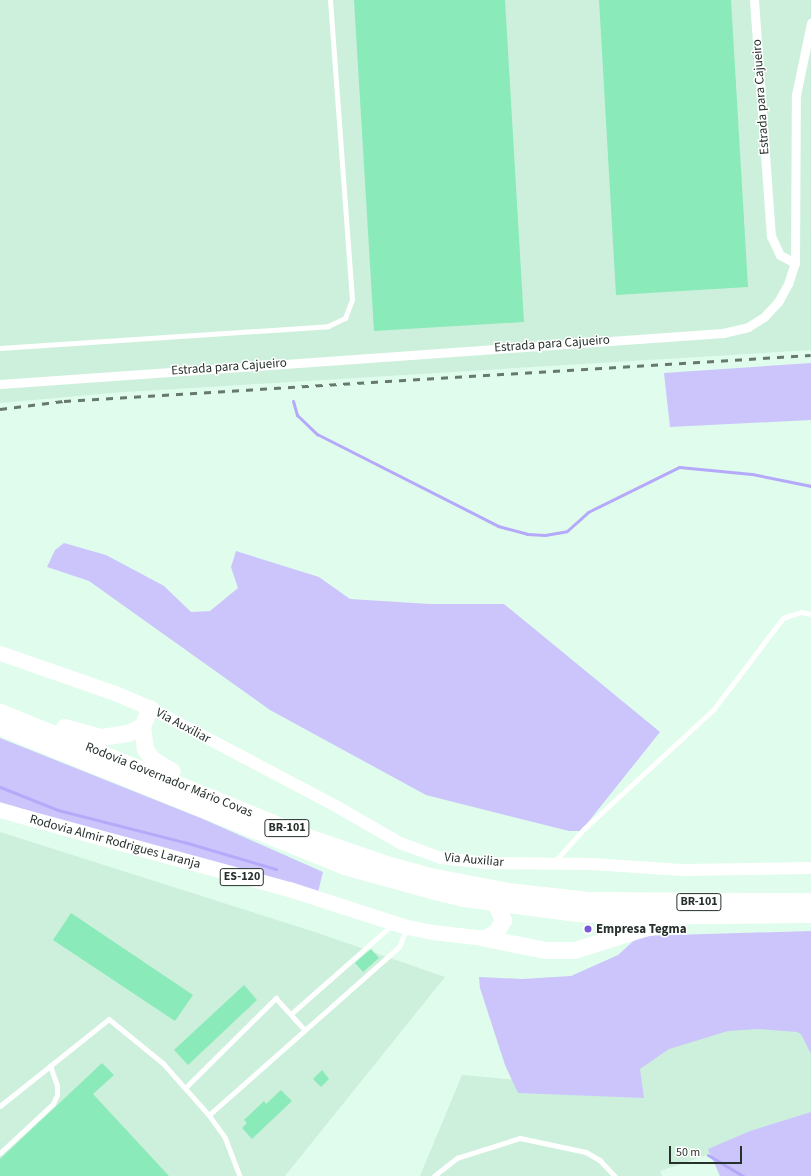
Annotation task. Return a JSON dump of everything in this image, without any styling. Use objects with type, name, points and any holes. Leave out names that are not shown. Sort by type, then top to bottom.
[{"type":"highway","points":[[150,708],[142,726],[142,740],[152,759],[161,766],[202,784],[239,808]]},
{"type":"highway","points":[[0,711],[102,736],[128,733],[142,726]]},
{"type":"highway","name":"Rodovia Governador Mário Covas","points":[[0,711],[308,836],[390,865],[508,892],[613,901],[811,901]]},
{"type":"highway","name":"Rodovia Governador Mário Covas","points":[[0,727],[344,866],[435,892],[567,912],[617,916],[714,917],[811,914]]},
{"type":"highway","points":[[485,938],[496,932],[503,920],[495,902]]},
{"type":"highway","points":[[485,938],[545,950],[574,950],[644,928],[714,917]]},
{"type":"main road","points":[[0,653],[115,693],[150,708]]},
{"type":"main road","name":"Rodovia Almir Rodrigues Laranja","points":[[0,810],[289,889],[401,925],[432,932],[485,938]]},
{"type":"street","name":"Estrada para Cajueiro","points":[[0,384],[732,332],[755,323],[771,310],[788,284],[795,263],[780,255],[771,236],[754,0]]},
{"type":"street","points":[[795,263],[796,95],[811,23]]},
{"type":"street","name":"Via Auxiliar","points":[[150,708],[334,805],[400,843],[441,858],[488,863],[552,864],[682,870],[811,868]]},
{"type":"lane","points":[[0,348],[328,326],[345,318],[352,300],[330,0]]},
{"type":"lane","points":[[552,864],[584,829],[714,710],[783,618],[801,612],[811,614]]},
{"type":"lane","points":[[291,1014],[401,925]]},
{"type":"lane","points":[[209,1115],[399,947],[401,925]]},
{"type":"lane","points":[[185,1088],[276,998],[305,1030]]},
{"type":"lane","points":[[0,1106],[109,1019],[163,1063],[209,1115],[225,1137],[240,1176]]},
{"type":"lane","points":[[0,1153],[53,1104],[57,1095],[57,1086],[50,1066]]},
{"type":"lane","points":[[434,1176],[457,1158],[520,1138],[586,1152],[600,1160],[616,1176]]},
{"type":"shaded area","points":[[0,0],[811,0],[811,350],[111,393],[0,403]]},
{"type":"shaded area","points":[[811,363],[811,420],[670,427],[664,373]]},
{"type":"shaded area","points":[[64,543],[106,555],[164,586],[191,612],[210,611],[238,588],[231,567],[236,551],[319,577],[350,599],[430,604],[504,604],[660,732],[581,831],[569,831],[426,795],[270,710],[89,581],[47,567],[55,550]]},
{"type":"shaded area","points":[[0,738],[203,819],[323,872],[318,892],[277,887],[0,802]]},
{"type":"shaded area","points":[[0,832],[315,932],[445,977],[285,1176],[0,1176]]},
{"type":"shaded area","points":[[811,931],[811,1054],[801,1034],[797,1032],[758,1029],[728,1031],[669,1049],[640,1069],[644,1098],[518,1093],[505,1065],[480,988],[479,977],[522,979],[571,976],[618,955],[639,936]]},
{"type":"shaded area","points":[[811,1017],[811,1120],[660,1171],[662,1176],[420,1176],[462,1075],[629,1090],[627,1057],[720,1024]]},
{"type":"shaded area","points":[[811,1112],[811,1176],[720,1176],[708,1149],[750,1131]]},
{"type":"building","points":[[354,0],[505,0],[524,322],[374,331]]},
{"type":"building","points":[[599,0],[731,0],[748,287],[616,295]]},
{"type":"building","points":[[71,913],[193,995],[175,1021],[53,940]]},
{"type":"building","points":[[371,949],[379,958],[363,972],[355,963]]},
{"type":"building","points":[[244,985],[257,1000],[188,1065],[174,1050]]},
{"type":"building","points":[[102,1063],[114,1075],[93,1094],[169,1176],[0,1176],[0,1159]]},
{"type":"building","points":[[322,1070],[329,1079],[321,1087],[313,1079]]},
{"type":"building","points":[[281,1090],[292,1101],[252,1139],[242,1128],[247,1123],[244,1120],[264,1101],[266,1104]]},
{"type":"waterway","points":[[293,401],[297,415],[317,434],[498,526],[527,534],[545,535],[567,531],[588,512],[679,467],[752,474],[811,486]]},
{"type":"waterway","points":[[0,787],[58,810],[184,842],[276,869]]},
{"type":"waterway","points":[[708,1155],[743,1176]]},
{"type":"railway","points":[[0,409],[64,401],[811,355]]},
{"type":"place","name":"Empresa Tegma","points":[[588,929]]}]
